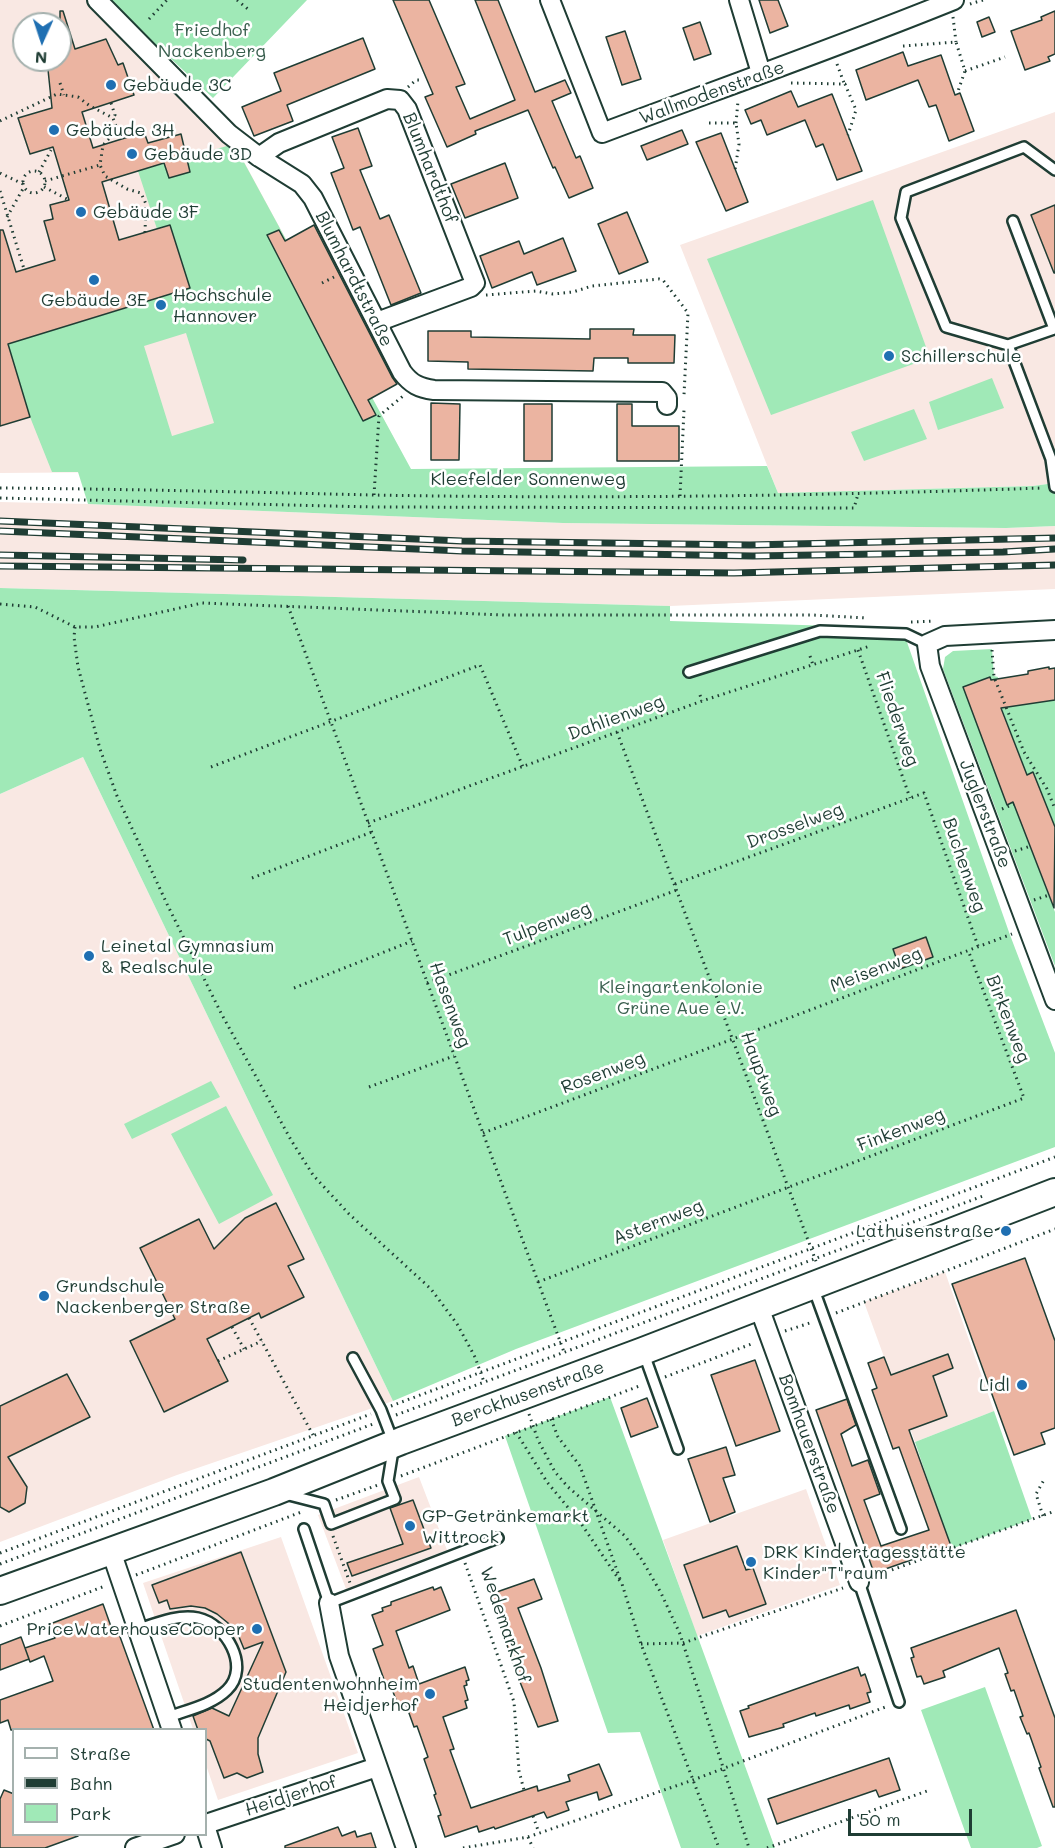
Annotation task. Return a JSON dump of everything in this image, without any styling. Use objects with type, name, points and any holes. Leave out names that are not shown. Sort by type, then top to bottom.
[{"type":"street","name":"Blumhardtstraße","points":[[97,0],[229,134],[259,157],[302,184],[313,198],[402,372],[416,386]]},
{"type":"street","name":"Wallmodenstraße","points":[[550,0],[602,133],[831,48],[912,8],[953,4]]},
{"type":"street","points":[[739,0],[760,73]]},
{"type":"street","name":"Blumhardthof","points":[[259,157],[279,142],[387,99],[400,100],[407,109],[475,283]]},
{"type":"street","points":[[376,322],[471,287],[475,283]]},
{"type":"street","points":[[416,386],[434,390],[662,392],[667,398],[667,405]]},
{"type":"street","points":[[927,644],[945,636],[1055,630]]},
{"type":"street","name":"Juglerstraße","points":[[927,644],[930,666],[1055,1000]]},
{"type":"street","name":"Berckhusenstraße","points":[[0,1592],[274,1492],[394,1444],[813,1287],[1055,1192]]},
{"type":"street","name":"Bomhauerstraße","points":[[759,1307],[859,1582]]},
{"type":"street","points":[[111,1551],[170,1723]]},
{"type":"street","points":[[329,1603],[339,1656],[405,1848]]},
{"type":"street","name":"Heidjerhof","points":[[207,1827],[377,1767]]},
{"type":"street","points":[[207,1830],[212,1848]]},
{"type":"street","points":[[135,1848],[169,1836]]},
{"type":"lane","points":[[1013,221],[1054,329],[1008,345],[946,327],[901,218],[906,192],[1024,147],[1055,170]]},
{"type":"lane","points":[[1008,345],[1053,458],[1055,488]]},
{"type":"lane","points":[[689,672],[820,631],[906,634],[927,644]]},
{"type":"lane","points":[[813,1287],[901,1529]]},
{"type":"lane","points":[[643,1352],[678,1449]]},
{"type":"lane","points":[[274,1492],[324,1504],[332,1524],[395,1499],[388,1481],[394,1444],[383,1414],[353,1358]]},
{"type":"lane","points":[[304,1529],[329,1603]]},
{"type":"lane","points":[[462,1553],[498,1538]]},
{"type":"lane","name":"Wedemarkhof","points":[[329,1603],[462,1553]]},
{"type":"lane","points":[[859,1582],[899,1702]]},
{"type":"lane","points":[[139,1629],[168,1620],[198,1618],[221,1631],[234,1650],[237,1671],[229,1689],[214,1700],[170,1723]]},
{"type":"path","points":[[149,19],[167,0]]},
{"type":"path","points":[[237,0],[249,10]]},
{"type":"path","points":[[953,4],[957,42],[965,71],[957,94]]},
{"type":"path","points":[[903,46],[957,42]]},
{"type":"path","points":[[831,48],[855,110],[848,135]]},
{"type":"path","points":[[965,71],[1005,57]]},
{"type":"path","points":[[60,83],[64,95]]},
{"type":"path","points":[[791,83],[844,84]]},
{"type":"path","points":[[0,121],[57,94],[78,97],[90,106],[113,117]]},
{"type":"path","points":[[735,170],[739,144],[736,123],[738,100],[742,94]]},
{"type":"path","points":[[111,103],[121,140]]},
{"type":"path","points":[[709,123],[736,123]]},
{"type":"path","points":[[117,130],[103,145],[100,165],[105,176],[127,189],[141,193],[146,204],[146,232]]},
{"type":"path","points":[[39,172],[51,150]]},
{"type":"path","points":[[45,181],[100,165]]},
{"type":"path","points":[[28,172],[39,172],[45,181],[44,187],[41,191],[34,193],[27,191],[24,178],[28,172]]},
{"type":"path","points":[[0,173],[24,185]]},
{"type":"path","points":[[7,217],[24,185]]},
{"type":"path","points":[[44,187],[67,199]]},
{"type":"path","points":[[0,191],[2,204],[24,269]]},
{"type":"path","points":[[475,283],[484,294],[490,296],[536,291],[553,294],[573,292],[592,286],[663,280],[688,313],[680,495]]},
{"type":"path","points":[[374,495],[379,416],[416,386]]},
{"type":"path","name":"Kleefelder Sonnenweg","points":[[0,488],[159,489],[374,495],[858,494],[1055,488]]},
{"type":"path","points":[[0,498],[362,507],[690,509],[854,508],[858,494]]},
{"type":"path","points":[[0,604],[35,607],[75,627],[95,627],[202,603],[505,615],[813,615],[870,618]]},
{"type":"path","name":"Hasenweg","points":[[288,606],[564,1352]]},
{"type":"path","points":[[75,627],[78,667],[100,749],[117,796],[221,1013],[291,1140],[313,1175],[349,1214],[431,1289],[457,1324],[481,1372],[494,1406]]},
{"type":"path","points":[[990,633],[994,677],[1024,752],[1047,789],[1055,809]]},
{"type":"path","name":"Dahlienweg","points":[[368,823],[702,701],[875,644]]},
{"type":"path","name":"Fliederweg","points":[[858,649],[910,798]]},
{"type":"path","points":[[810,656],[813,665]]},
{"type":"path","points":[[212,767],[480,665],[523,767]]},
{"type":"path","points":[[700,695],[702,701]]},
{"type":"path","name":"Hauptweg","points":[[617,732],[814,1258]]},
{"type":"path","name":"Drosselweg","points":[[675,884],[924,793]]},
{"type":"path","name":"Buchenweg","points":[[924,793],[978,946]]},
{"type":"path","points":[[252,878],[372,832]]},
{"type":"path","name":"Tulpenweg","points":[[428,983],[677,890]]},
{"type":"path","name":"Meisenweg","points":[[733,1039],[1028,928]]},
{"type":"path","points":[[294,988],[412,941]]},
{"type":"path","name":"Birkenweg","points":[[968,950],[1024,1098]]},
{"type":"path","name":"Rosenweg","points":[[483,1133],[733,1039]]},
{"type":"path","points":[[369,1087],[454,1056]]},
{"type":"path","name":"Finkenweg","points":[[788,1188],[1024,1098]]},
{"type":"path","points":[[0,1564],[383,1414],[481,1372],[1055,1157]]},
{"type":"path","name":"Asternweg","points":[[538,1282],[788,1188]]},
{"type":"path","points":[[0,1553],[313,1435],[484,1382],[989,1193]]},
{"type":"path","points":[[0,1626],[824,1318],[1055,1229]]},
{"type":"path","points":[[249,1318],[313,1435]]},
{"type":"path","points":[[232,1328],[244,1349]]},
{"type":"path","points":[[218,1361],[262,1341]]},
{"type":"path","points":[[523,1396],[538,1440],[555,1472],[625,1536],[661,1593],[680,1634],[749,1848]]},
{"type":"path","points":[[551,1419],[558,1437],[580,1466],[641,1644],[719,1848]]},
{"type":"path","points":[[516,1432],[547,1482],[580,1522],[622,1584]]},
{"type":"path","points":[[1043,1516],[1036,1494],[1045,1478]]},
{"type":"path","points":[[332,1524],[329,1525],[354,1593]]},
{"type":"path","name":"Wedemarkhof","points":[[462,1553],[514,1702],[519,1771],[524,1791]]},
{"type":"path","points":[[463,1848],[528,1837],[693,1780],[899,1702]]},
{"type":"path","points":[[767,1848],[930,1790]]},
{"type":"path","points":[[533,1816],[539,1833]]},
{"type":"path","points":[[528,1837],[533,1848]]},
{"type":"shaded area","name":"Hochschule Hannover","points":[[0,0],[97,0],[229,134],[411,470],[0,473]]},
{"type":"shaded area","name":"Schillerschule","points":[[1055,112],[1055,483],[1033,486],[778,493],[680,245]]},
{"type":"shaded area","points":[[0,502],[563,523],[1006,528],[1055,526],[1055,589],[670,606],[0,588]]},
{"type":"shaded area","name":"Leinetal Gymnasium & Realschule","points":[[83,757],[393,1401],[177,1475],[0,1542],[0,794]]},
{"type":"shaded area","points":[[945,1272],[994,1411],[915,1442],[864,1302]]},
{"type":"shaded area","points":[[419,1477],[447,1550],[346,1589],[318,1515]]},
{"type":"shaded area","name":"DRK Kindertagesstätte Kinder\"T\"raum","points":[[806,1489],[840,1585],[697,1636],[663,1540]]},
{"type":"shaded area","points":[[281,1537],[358,1753],[218,1800],[207,1768],[207,1728],[193,1728],[143,1583]]},
{"type":"green space","name":"Friedhof Nackenberg","points":[[108,0],[307,0],[213,98]]},
{"type":"green space","points":[[234,144],[411,469],[767,466],[778,493],[1033,486],[1055,483],[1055,526],[1006,528],[563,523],[88,504],[78,472],[52,472],[30,417],[8,344],[189,289],[170,225],[157,229],[138,171]],"holes":[[[186,333],[214,423],[172,436],[144,346]]]},
{"type":"green space","points":[[873,200],[930,358],[771,415],[707,259]]},
{"type":"green space","points":[[992,378],[1004,408],[938,430],[929,402]]},
{"type":"green space","points":[[914,409],[927,439],[864,461],[851,432]]},
{"type":"green space","name":"Kleingartenkolonie Grüne Aue e.V.","points":[[0,588],[670,606],[670,621],[902,628],[1010,935],[1055,1053],[1055,1147],[516,1349],[393,1401],[83,757],[0,794]]},
{"type":"green space","points":[[992,649],[994,676],[998,677],[999,684],[1055,700],[1055,827],[1033,772],[1027,775],[990,677],[963,687],[1007,804],[1013,802],[1055,912],[1055,966],[943,669],[945,657],[953,651]]},
{"type":"green space","points":[[211,1081],[220,1097],[132,1139],[124,1124]]},
{"type":"green space","points":[[226,1106],[273,1195],[219,1224],[171,1134]]},
{"type":"green space","points":[[610,1397],[775,1848],[681,1848],[640,1732],[608,1733],[505,1436]]},
{"type":"green space","points":[[994,1411],[1032,1519],[951,1549],[915,1442]]},
{"type":"green space","points":[[985,1687],[1042,1846],[1037,1848],[971,1848],[921,1710]]},
{"type":"building","points":[[393,0],[429,0],[465,84],[456,87],[470,119],[515,100],[475,0],[498,0],[535,92],[565,80],[571,93],[552,101],[576,158],[580,156],[593,188],[569,198],[555,167],[553,168],[528,110],[475,131],[476,134],[447,147],[425,97],[433,94]]},
{"type":"building","points":[[759,0],[778,0],[788,26],[770,33]]},
{"type":"building","points":[[1055,11],[1055,54],[1048,57],[1050,61],[1025,70],[1011,31],[1042,20],[1041,17]]},
{"type":"building","points":[[989,17],[995,32],[982,37],[977,22]]},
{"type":"building","points":[[700,22],[711,54],[694,60],[683,28]]},
{"type":"building","points":[[625,31],[641,79],[622,85],[606,37]]},
{"type":"building","points":[[363,38],[375,69],[287,105],[293,121],[254,136],[242,107],[281,91],[274,73]]},
{"type":"building","points":[[106,39],[118,65],[123,63],[134,95],[82,112],[93,148],[144,132],[148,143],[181,134],[190,172],[169,178],[164,163],[102,182],[119,240],[170,225],[190,288],[8,344],[30,417],[0,426],[0,230],[3,230],[16,272],[55,260],[44,221],[53,219],[50,205],[69,200],[53,147],[30,154],[18,118],[52,108],[48,72],[72,72],[72,40],[75,49]]},
{"type":"building","points":[[903,52],[908,66],[941,55],[955,95],[960,93],[974,131],[949,141],[936,105],[929,107],[918,80],[866,100],[856,70]]},
{"type":"building","points":[[791,91],[798,107],[832,94],[862,171],[837,180],[823,144],[816,147],[805,120],[767,135],[761,120],[751,124],[745,110]]},
{"type":"building","points":[[358,128],[372,166],[360,170],[380,219],[389,215],[421,293],[391,305],[360,227],[353,230],[331,173],[344,168],[332,137]]},
{"type":"building","points":[[682,130],[688,144],[647,160],[641,146]]},
{"type":"building","points":[[721,133],[748,202],[726,211],[696,142]]},
{"type":"building","points":[[505,163],[518,198],[465,218],[451,184]]},
{"type":"building","points":[[1055,205],[1055,273],[1054,273],[1031,215]]},
{"type":"building","points":[[627,212],[648,262],[619,274],[598,224]]},
{"type":"building","points":[[314,225],[397,384],[368,400],[376,415],[363,421],[267,235],[279,230],[285,241]]},
{"type":"building","points":[[563,238],[576,271],[537,285],[532,272],[492,288],[480,256],[519,241],[524,254]]},
{"type":"building","points":[[590,329],[634,329],[633,335],[675,335],[674,363],[628,363],[628,358],[594,358],[593,371],[468,369],[468,362],[428,361],[428,331],[471,331],[471,337],[590,339]]},
{"type":"building","points":[[431,403],[460,404],[459,460],[431,460]]},
{"type":"building","points":[[524,404],[552,404],[552,461],[524,461]]},
{"type":"building","points":[[617,404],[632,404],[632,426],[679,426],[679,461],[617,461]]},
{"type":"building","points":[[1049,667],[1049,669],[1055,668],[1055,700],[1001,708],[1027,775],[1033,772],[1055,827],[1054,908],[1013,802],[1007,805],[963,687],[990,677],[991,680],[1028,674],[1028,671]]},
{"type":"building","points":[[926,937],[933,957],[900,969],[893,949]]},
{"type":"building","points":[[276,1203],[304,1259],[288,1266],[304,1297],[261,1318],[259,1313],[207,1339],[228,1381],[164,1412],[130,1341],[175,1319],[140,1248],[199,1219],[214,1249],[245,1218]]},
{"type":"building","name":"Lidl","points":[[1025,1258],[1055,1341],[1055,1428],[1041,1433],[1045,1444],[1014,1455],[952,1284]]},
{"type":"building","points":[[948,1354],[953,1368],[933,1376],[947,1416],[909,1430],[951,1546],[874,1573],[816,1410],[847,1399],[856,1425],[841,1434],[852,1466],[868,1460],[880,1494],[864,1500],[881,1546],[929,1530],[899,1447],[893,1449],[872,1390],[877,1388],[868,1363],[884,1357],[891,1375]]},
{"type":"building","points":[[755,1360],[780,1431],[736,1446],[711,1375]]},
{"type":"building","points":[[67,1374],[90,1417],[8,1457],[27,1487],[25,1503],[9,1512],[0,1507],[0,1406]]},
{"type":"building","points":[[647,1398],[658,1427],[631,1437],[621,1408]]},
{"type":"building","points":[[726,1447],[735,1475],[723,1478],[735,1512],[710,1522],[688,1459]]},
{"type":"building","name":"GP-Getränkemarkt Wittrock","points":[[413,1500],[431,1548],[352,1576],[347,1563],[403,1544],[390,1508]]},
{"type":"building","points":[[737,1546],[746,1570],[753,1568],[766,1604],[729,1617],[726,1610],[703,1618],[684,1565]]},
{"type":"building","points":[[241,1552],[286,1672],[258,1738],[258,1754],[263,1772],[247,1778],[237,1773],[224,1778],[210,1741],[207,1740],[207,1728],[197,1728],[193,1716],[212,1708],[229,1716],[263,1642],[244,1649],[237,1632],[235,1633],[217,1614],[205,1608],[191,1606],[170,1609],[167,1600],[159,1603],[152,1585]]},
{"type":"building","points":[[534,1579],[542,1599],[518,1608],[558,1721],[538,1727],[514,1667],[501,1626],[504,1625],[491,1594]]},
{"type":"building","points":[[433,1587],[434,1590],[441,1587],[450,1610],[396,1631],[409,1668],[413,1666],[419,1684],[465,1667],[469,1680],[464,1686],[468,1700],[465,1701],[467,1708],[443,1717],[454,1749],[450,1750],[471,1808],[537,1786],[538,1791],[570,1781],[568,1775],[599,1764],[612,1795],[599,1800],[597,1792],[566,1802],[569,1810],[547,1818],[544,1812],[495,1829],[494,1827],[479,1832],[477,1826],[445,1837],[438,1816],[441,1815],[434,1795],[436,1794],[424,1759],[428,1757],[417,1726],[414,1727],[405,1702],[398,1705],[390,1684],[386,1685],[373,1649],[383,1645],[372,1615],[383,1611],[382,1608],[391,1605],[391,1602]]},
{"type":"building","points":[[103,1604],[114,1635],[119,1634],[153,1728],[12,1728],[11,1730],[8,1720],[0,1723],[0,1700],[53,1681],[44,1656],[30,1662],[25,1648],[55,1638],[50,1624]]},
{"type":"building","points":[[1016,1610],[1055,1718],[1055,1807],[1053,1807],[1039,1768],[1041,1767],[1029,1733],[1027,1734],[1020,1717],[1023,1716],[1014,1690],[1011,1691],[1005,1674],[1008,1673],[999,1648],[943,1671],[945,1677],[924,1684],[921,1676],[917,1677],[911,1658],[914,1657],[911,1648]]},
{"type":"building","points":[[21,1637],[29,1659],[0,1670],[0,1645]]},
{"type":"building","points":[[858,1667],[861,1676],[865,1674],[871,1692],[867,1693],[870,1702],[850,1709],[849,1705],[816,1716],[815,1713],[783,1724],[784,1727],[749,1737],[740,1711],[749,1708],[748,1706]]},
{"type":"building","points":[[889,1758],[900,1790],[879,1797],[876,1790],[777,1824],[768,1799]]},
{"type":"building","points":[[4,1790],[12,1793],[12,1836],[78,1836],[45,1848],[0,1848],[0,1799]]},
{"type":"building","points":[[338,1827],[342,1836],[355,1831],[357,1837],[371,1833],[376,1848],[285,1848],[285,1846]]},
{"type":"railway","points":[[0,521],[462,541],[750,545],[1055,538]]},
{"type":"railway","points":[[0,531],[462,551],[753,556],[1055,549]]},
{"type":"railway","points":[[0,555],[243,560]]},
{"type":"railway","points":[[0,566],[734,573],[1055,565]]},
{"type":"place","name":"Gebäude 3C","points":[[111,85]]},
{"type":"place","name":"Gebäude 3H","points":[[54,130]]},
{"type":"place","name":"Gebäude 3D","points":[[132,154]]},
{"type":"place","name":"Gebäude 3F","points":[[81,212]]},
{"type":"place","name":"Gebäude 3E","points":[[94,280]]},
{"type":"place","name":"Hochschule Hannover","points":[[161,305]]},
{"type":"place","name":"Schillerschule","points":[[889,356]]},
{"type":"place","name":"Leinetal Gymnasium & Realschule","points":[[89,956]]},
{"type":"place","name":"Lathusenstraße","points":[[1006,1231]]},
{"type":"place","name":"Grundschule Nackenberger Straße","points":[[44,1296]]},
{"type":"place","name":"Lidl","points":[[1022,1385]]},
{"type":"place","name":"GP-Getränkemarkt Wittrock","points":[[410,1526]]},
{"type":"place","name":"DRK Kindertagesstätte Kinder\"T\"raum","points":[[751,1562]]},
{"type":"place","name":"PriceWaterhouseCooper","points":[[257,1629]]},
{"type":"place","name":"Studentenwohnheim Heidjerhof","points":[[430,1694]]}]
